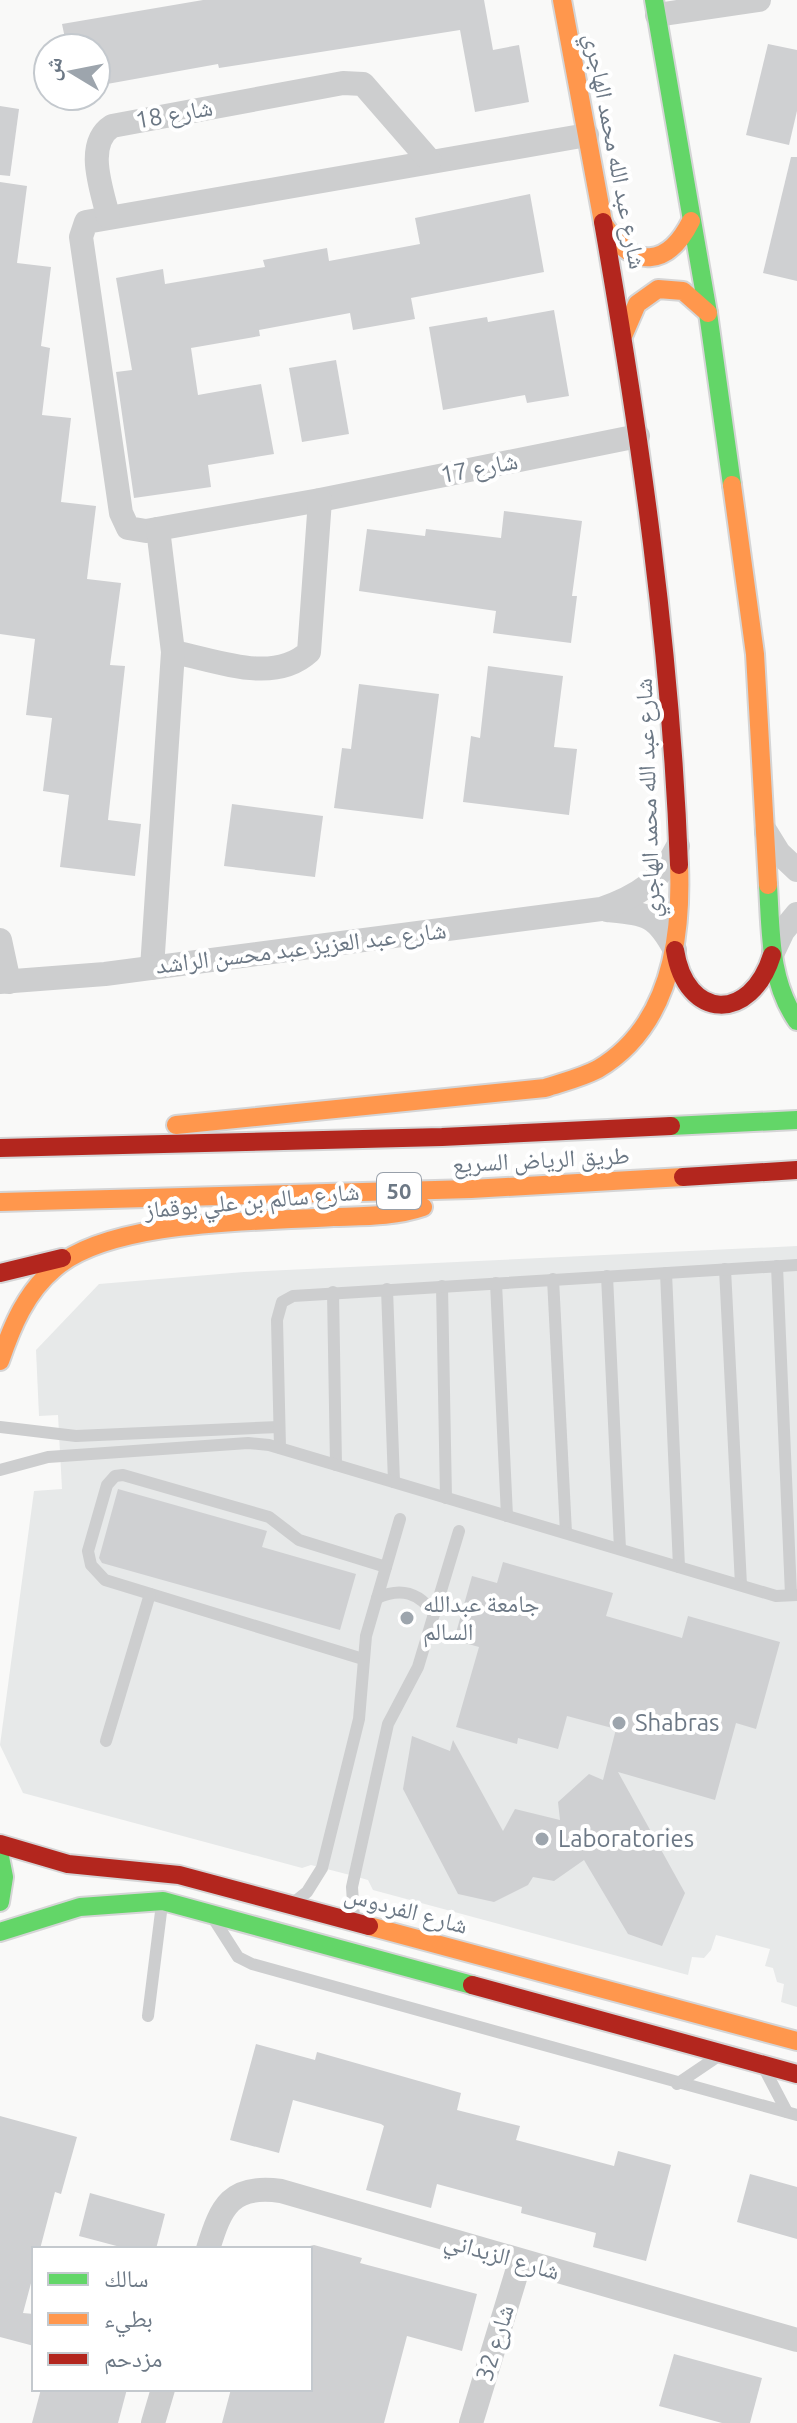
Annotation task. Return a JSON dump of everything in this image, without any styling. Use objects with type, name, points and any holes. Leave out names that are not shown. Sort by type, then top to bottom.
[{"type":"main road","name":"شارع عبد الله محمد الهاجري","points":[[0,1141],[545,1088],[593,1072],[631,1038],[655,1010],[675,950],[679,899],[668,668],[624,334],[562,0]]},
{"type":"main road","points":[[655,7],[708,313],[755,654],[772,955],[784,1002],[797,1021]]},
{"type":"main road","points":[[605,226],[613,242],[626,253],[642,258],[659,257],[674,249],[685,237],[691,221]]},
{"type":"main road","points":[[624,334],[628,312],[643,295],[664,287],[682,289],[697,298],[708,313]]},
{"type":"main road","points":[[675,950],[683,984],[704,1000],[730,1004],[746,999],[760,987],[772,955]]},
{"type":"main road","name":"طريق الرياض السريع","points":[[0,1148],[442,1137],[797,1120]]},
{"type":"main road","name":"طريق الرياض السريع","points":[[0,1202],[471,1189],[797,1170]]},
{"type":"main road","name":"شارع سالم بن علي بوقماز","points":[[0,1361],[11,1328],[32,1290],[70,1256],[124,1238],[177,1229],[417,1210],[471,1189]]},
{"type":"main road","points":[[0,1273],[70,1256]]},
{"type":"main road","name":"شارع الفردوس","points":[[0,1844],[68,1864],[179,1875],[797,2041]]},
{"type":"main road","points":[[0,1857],[4,1877],[0,1902]]},
{"type":"main road","points":[[0,1932],[35,1918],[112,1899],[163,1901],[797,2074]]},
{"type":"street","points":[[655,7],[759,0]]},
{"type":"street","name":"شارع 18","points":[[108,216],[97,155],[101,137],[112,126],[343,83],[363,84],[430,161]]},
{"type":"street","points":[[152,968],[173,652],[158,529],[136,531],[128,528],[121,513],[81,237],[86,222],[587,135]]},
{"type":"street","name":"شارع 17","points":[[158,529],[638,436]]},
{"type":"street","points":[[173,652],[272,671],[295,665],[309,652],[320,500]]},
{"type":"street","points":[[766,830],[779,853],[797,870]]},
{"type":"street","name":"شارع عبد العزيز عبد محسن الراشد","points":[[601,909],[646,889],[666,870],[678,846]]},
{"type":"street","name":"شارع عبد العزيز عبد محسن الراشد","points":[[5,982],[152,968],[601,909],[650,916],[662,925],[675,950]]},
{"type":"street","points":[[772,955],[783,931],[797,914]]},
{"type":"street","points":[[0,940],[5,982]]},
{"type":"street","name":"شارع الزبداني","points":[[209,2247],[226,2204],[243,2193],[272,2190],[797,2340]]},
{"type":"street","name":"شارع 32","points":[[471,2423],[520,2262]]},
{"type":"street","points":[[153,2423],[162,2391]]},
{"type":"lane","points":[[280,1448],[278,1311],[282,1302],[293,1296],[797,1265]]},
{"type":"lane","points":[[0,1470],[48,1457],[248,1443],[280,1448],[776,1596],[794,1595],[777,1266]]},
{"type":"lane","points":[[725,1269],[741,1585]]},
{"type":"lane","points":[[666,1273],[679,1567]]},
{"type":"lane","points":[[607,1276],[620,1549]]},
{"type":"lane","points":[[553,1279],[566,1533]]},
{"type":"lane","points":[[496,1283],[507,1516]]},
{"type":"lane","points":[[442,1286],[446,1498]]},
{"type":"lane","points":[[387,1289],[394,1482]]},
{"type":"lane","points":[[333,1292],[336,1465]]},
{"type":"lane","points":[[0,1427],[76,1436],[279,1427]]},
{"type":"lane","points":[[363,1659],[105,1580],[94,1571],[88,1558],[107,1485],[119,1475],[269,1517],[299,1540],[386,1567]]},
{"type":"lane","points":[[292,1905],[307,1892],[322,1868],[359,1719],[363,1659],[400,1519]]},
{"type":"lane","points":[[355,1921],[352,1887],[388,1724],[412,1681],[459,1531]]},
{"type":"lane","points":[[377,1598],[389,1593],[415,1595],[434,1614]]},
{"type":"lane","points":[[106,1741],[150,1594]]},
{"type":"lane","points":[[148,2016],[163,1901]]},
{"type":"lane","points":[[211,1913],[226,1943],[238,1957],[252,1964],[677,2084],[792,2113]]},
{"type":"lane","points":[[677,2084],[724,2053]]},
{"type":"lane","points":[[762,2064],[792,2113]]},
{"type":"shaded area","name":"جامعة عبدالله السالم","points":[[797,1246],[797,2007],[781,2002],[784,1984],[777,1982],[773,1968],[765,1966],[770,1949],[716,1935],[711,1950],[704,1958],[692,1957],[688,1975],[373,1890],[368,1880],[354,1876],[311,1865],[302,1868],[23,1793],[0,1745],[34,1491],[62,1489],[58,1415],[39,1416],[36,1350],[99,1284],[244,1272]]},
{"type":"building","points":[[203,0],[484,0],[493,50],[519,45],[529,102],[475,112],[460,30],[219,68],[218,64],[112,83],[112,32],[64,32],[62,24]]},
{"type":"building","points":[[768,44],[797,50],[797,111],[789,145],[746,135]]},
{"type":"building","points":[[0,106],[19,109],[10,176],[0,175]]},
{"type":"building","points":[[791,157],[797,157],[797,281],[763,273]]},
{"type":"building","points":[[0,182],[27,186],[17,263],[51,267],[41,346],[50,348],[42,415],[71,418],[61,502],[96,506],[87,579],[121,583],[110,665],[125,666],[108,820],[141,824],[135,876],[60,867],[69,795],[43,791],[52,718],[26,715],[35,639],[0,634]]},
{"type":"building","points":[[530,194],[544,272],[411,298],[415,319],[353,330],[350,313],[259,330],[260,336],[191,348],[198,395],[261,384],[274,454],[208,465],[211,487],[134,498],[116,372],[132,370],[116,278],[163,269],[165,284],[265,267],[263,260],[327,248],[329,261],[420,244],[415,218]]},
{"type":"building","points":[[554,310],[569,396],[527,403],[525,395],[443,410],[429,327],[487,317],[488,322]]},
{"type":"building","points":[[336,360],[349,434],[302,442],[289,368]]},
{"type":"building","points":[[504,511],[582,521],[572,596],[577,596],[571,643],[493,633],[496,611],[359,591],[367,529],[425,536],[426,529],[501,538]]},
{"type":"building","points":[[488,666],[563,676],[554,747],[577,749],[569,815],[463,802],[471,736],[480,738]]},
{"type":"building","points":[[359,684],[439,694],[423,819],[334,808],[342,748],[351,749]]},
{"type":"building","points":[[232,804],[323,816],[315,877],[224,866]]},
{"type":"building","points":[[118,1489],[267,1531],[262,1547],[356,1574],[340,1630],[102,1563],[99,1558]]},
{"type":"building","points":[[503,1562],[613,1593],[606,1616],[682,1638],[688,1616],[780,1642],[756,1729],[736,1723],[715,1800],[618,1772],[685,1893],[662,1946],[628,1934],[584,1860],[554,1881],[533,1877],[528,1885],[494,1902],[458,1894],[403,1789],[412,1736],[450,1751],[453,1740],[503,1831],[515,1809],[560,1820],[558,1802],[589,1774],[603,1780],[616,1729],[567,1716],[558,1749],[518,1738],[517,1744],[456,1727],[479,1647],[454,1640],[472,1576],[497,1583]]},
{"type":"building","points":[[256,2044],[315,2060],[317,2052],[461,2093],[457,2110],[520,2126],[516,2140],[614,2166],[618,2151],[671,2165],[646,2261],[593,2247],[596,2233],[521,2213],[522,2207],[437,2184],[431,2208],[366,2190],[384,2126],[381,2124],[293,2100],[279,2153],[230,2140]]},
{"type":"building","points":[[0,2116],[77,2137],[61,2194],[55,2192],[41,2247],[32,2247],[32,2279],[23,2313],[32,2314],[32,2345],[0,2337]]},
{"type":"building","points":[[750,2174],[797,2187],[797,2239],[737,2222]]},
{"type":"building","points":[[90,2193],[165,2214],[157,2247],[120,2247],[79,2236]]},
{"type":"building","points":[[310,2246],[362,2258],[360,2263],[477,2294],[462,2351],[407,2336],[384,2423],[222,2423],[230,2391],[312,2391]]},
{"type":"building","points":[[674,2354],[762,2378],[750,2423],[722,2423],[659,2406]]},
{"type":"building","points":[[40,2391],[126,2391],[118,2423],[32,2423]]},
{"type":"traffic: fast","points":[[654,0],[708,313],[732,485]]},
{"type":"traffic: fast","points":[[768,885],[776,973],[797,1021]]},
{"type":"traffic: fast","points":[[671,1126],[797,1120]]},
{"type":"traffic: fast","points":[[0,1857],[4,1877],[0,1902]]},
{"type":"traffic: fast","points":[[0,1932],[80,1907],[163,1901],[472,1985]]},
{"type":"traffic: slow","points":[[562,0],[603,222]]},
{"type":"traffic: slow","points":[[605,226],[627,250],[638,256],[650,257],[672,247],[691,221]]},
{"type":"traffic: slow","points":[[624,334],[637,304],[658,289],[683,291],[708,313]]},
{"type":"traffic: slow","points":[[732,485],[755,654],[768,885]]},
{"type":"traffic: slow","points":[[176,1125],[545,1088],[598,1069],[622,1051],[641,1030],[656,1006],[666,979],[678,923],[679,865]]},
{"type":"traffic: slow","points":[[0,1202],[471,1189],[683,1177]]},
{"type":"traffic: slow","points":[[0,1361],[21,1310],[45,1277],[80,1252],[112,1240],[187,1226],[378,1215],[423,1207]]},
{"type":"traffic: slow","points":[[369,1926],[797,2041]]},
{"type":"traffic: jam","points":[[603,222],[652,542],[669,703],[679,865]]},
{"type":"traffic: jam","points":[[675,950],[681,973],[692,990],[705,1001],[720,1005],[735,1002],[750,993],[772,955]]},
{"type":"traffic: jam","points":[[0,1148],[442,1137],[671,1126]]},
{"type":"traffic: jam","points":[[683,1177],[797,1170]]},
{"type":"traffic: jam","points":[[0,1273],[62,1258]]},
{"type":"traffic: jam","points":[[0,1844],[68,1864],[179,1875],[369,1926]]},
{"type":"traffic: jam","points":[[472,1985],[797,2074]]},
{"type":"place","name":"جامعة عبدالله السالم","points":[[407,1618]]},
{"type":"place","name":"Shabras","points":[[619,1723]]},
{"type":"place","name":"Laboratories","points":[[542,1839]]}]
